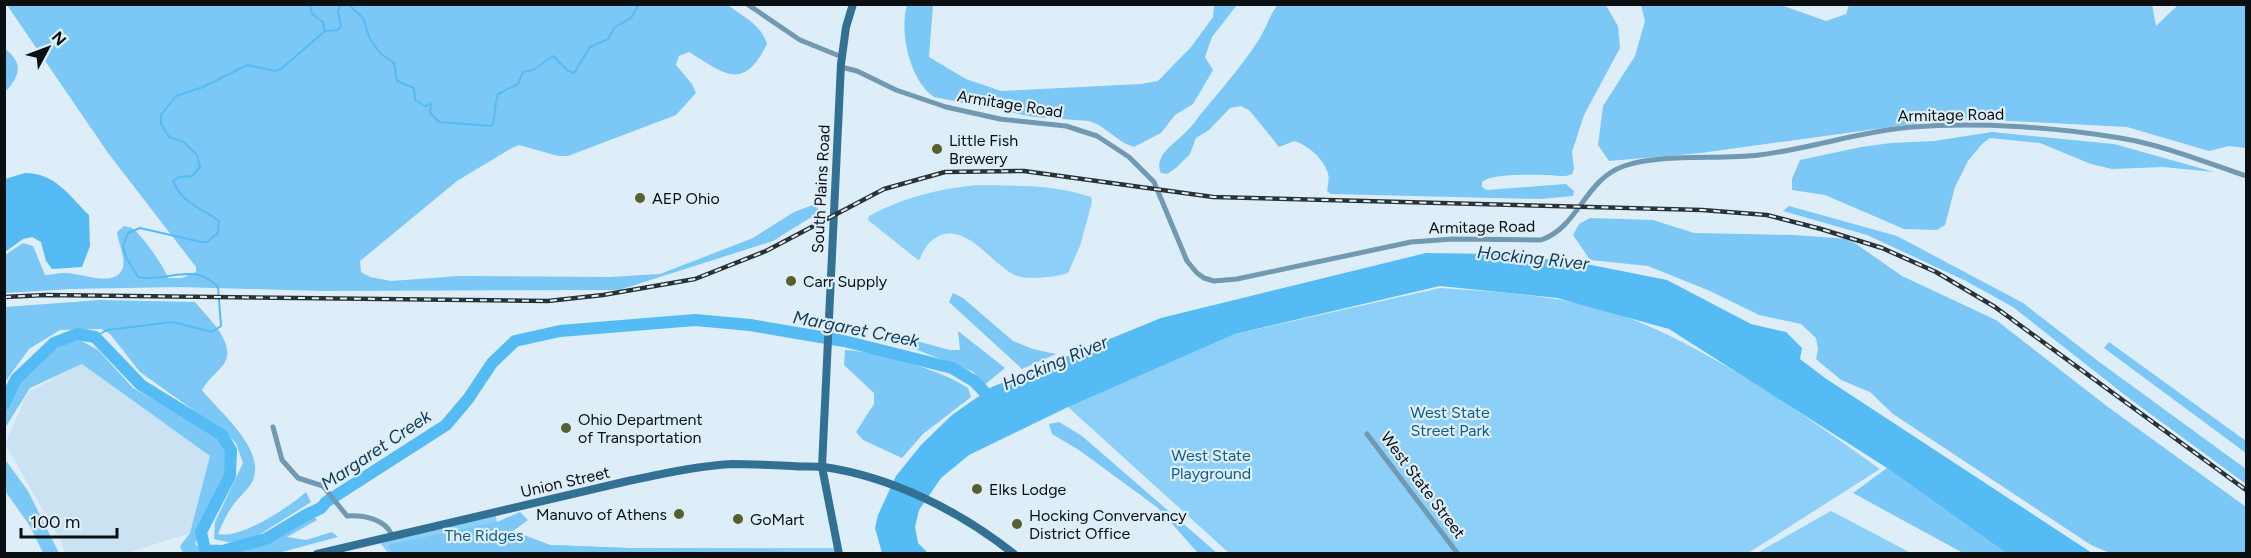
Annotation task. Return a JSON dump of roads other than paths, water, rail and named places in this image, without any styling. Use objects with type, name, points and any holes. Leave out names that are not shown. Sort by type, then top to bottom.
[{"type":"main road","name":"South Plains Road","points":[[839,554],[822,467],[841,67],[846,27],[853,4]]},
{"type":"main road","name":"Union Street","points":[[317,554],[675,472],[730,464],[822,467],[864,477],[904,490],[943,508],[976,526],[1014,554]]},
{"type":"street","points":[[747,4],[800,40],[842,57]]},
{"type":"street","name":"Armitage Road","points":[[841,67],[857,71],[896,90],[938,105],[1000,119],[1080,130],[1108,143],[1129,157],[1154,182],[1187,261],[1202,277],[1214,281],[1237,279],[1411,242],[1453,239],[1541,240],[1554,234],[1569,220],[1602,176],[1625,165],[1649,160],[1769,154],[1912,127],[1967,125],[2121,138],[2148,144],[2247,176]]},
{"type":"street","points":[[273,428],[282,460],[298,477],[322,486],[347,516],[381,522],[388,527],[392,535]]},
{"type":"street","name":"West State Street","points":[[1367,434],[1458,554]]},
{"type":"water","points":[[25,173],[36,174],[54,181],[89,215],[90,246],[82,267],[52,269],[46,261],[41,242],[32,237],[23,239],[5,252],[5,179]]},
{"type":"water","name":"Hocking River","points":[[1426,253],[1495,254],[1576,262],[1667,280],[1751,324],[1786,332],[1802,348],[1800,359],[1825,378],[2092,553],[2006,553],[1887,468],[1669,329],[1557,298],[1440,286],[1235,334],[1066,408],[969,455],[941,478],[919,510],[915,527],[918,543],[928,553],[882,553],[875,528],[878,515],[896,476],[921,445],[952,415],[992,387],[1161,318]]},
{"type":"waterway","points":[[95,337],[107,330],[173,322],[212,332],[221,326],[218,287],[209,279],[189,274],[138,277],[127,259],[123,246],[128,233],[140,228],[201,242],[207,242],[218,233],[219,221],[187,201],[173,181],[180,177],[192,176],[200,167],[197,155],[184,142],[169,137],[161,124],[161,115],[176,96],[203,87],[247,65],[275,71],[281,69],[325,31],[323,22],[312,14],[310,4]]},
{"type":"waterway","points":[[326,31],[338,30],[341,26],[338,13],[340,4]]},
{"type":"waterway","points":[[348,4],[363,18],[370,39],[380,53],[394,63],[397,81],[414,88],[415,100],[425,106],[431,104],[430,113],[439,122],[492,126],[498,94],[518,84],[523,72],[533,70],[553,56],[567,70],[574,73],[590,47],[608,39],[615,27],[631,18],[639,4]]},
{"type":"waterway","name":"Margaret Creek","points":[[4,404],[16,379],[54,343],[77,334],[95,337],[141,385],[222,435],[231,450],[230,476],[201,532],[205,550],[222,551],[266,539],[321,508],[326,502],[446,425],[468,399],[492,363],[515,341],[560,331],[695,320],[750,325],[844,341],[952,368],[974,381],[995,403]]},
{"type":"railway","points":[[4,297],[46,295],[548,301],[603,295],[695,279],[766,251],[884,189],[945,172],[1024,171],[1213,197],[1702,210],[1767,215],[1882,248],[1936,272],[1995,307],[2246,490]]},
{"type":"place","name":"Little Fish Brewery","points":[[937,149]]},
{"type":"place","name":"AEP Ohio","points":[[640,198]]},
{"type":"place","name":"Carr Supply","points":[[791,281]]},
{"type":"place","name":"Ohio Department of Transportation","points":[[566,428]]},
{"type":"place","name":"Elks Lodge","points":[[977,489]]},
{"type":"place","name":"Manuvo of Athens","points":[[679,514]]},
{"type":"place","name":"GoMart","points":[[738,519]]},
{"type":"place","name":"Hocking Convervancy District Office","points":[[1017,524]]},
{"type":"park label","name":"West State Street Park","points":[[1450,421]]},
{"type":"park label","name":"West State Playground","points":[[1211,464]]},
{"type":"park label","name":"The Ridges","points":[[484,535]]}]
